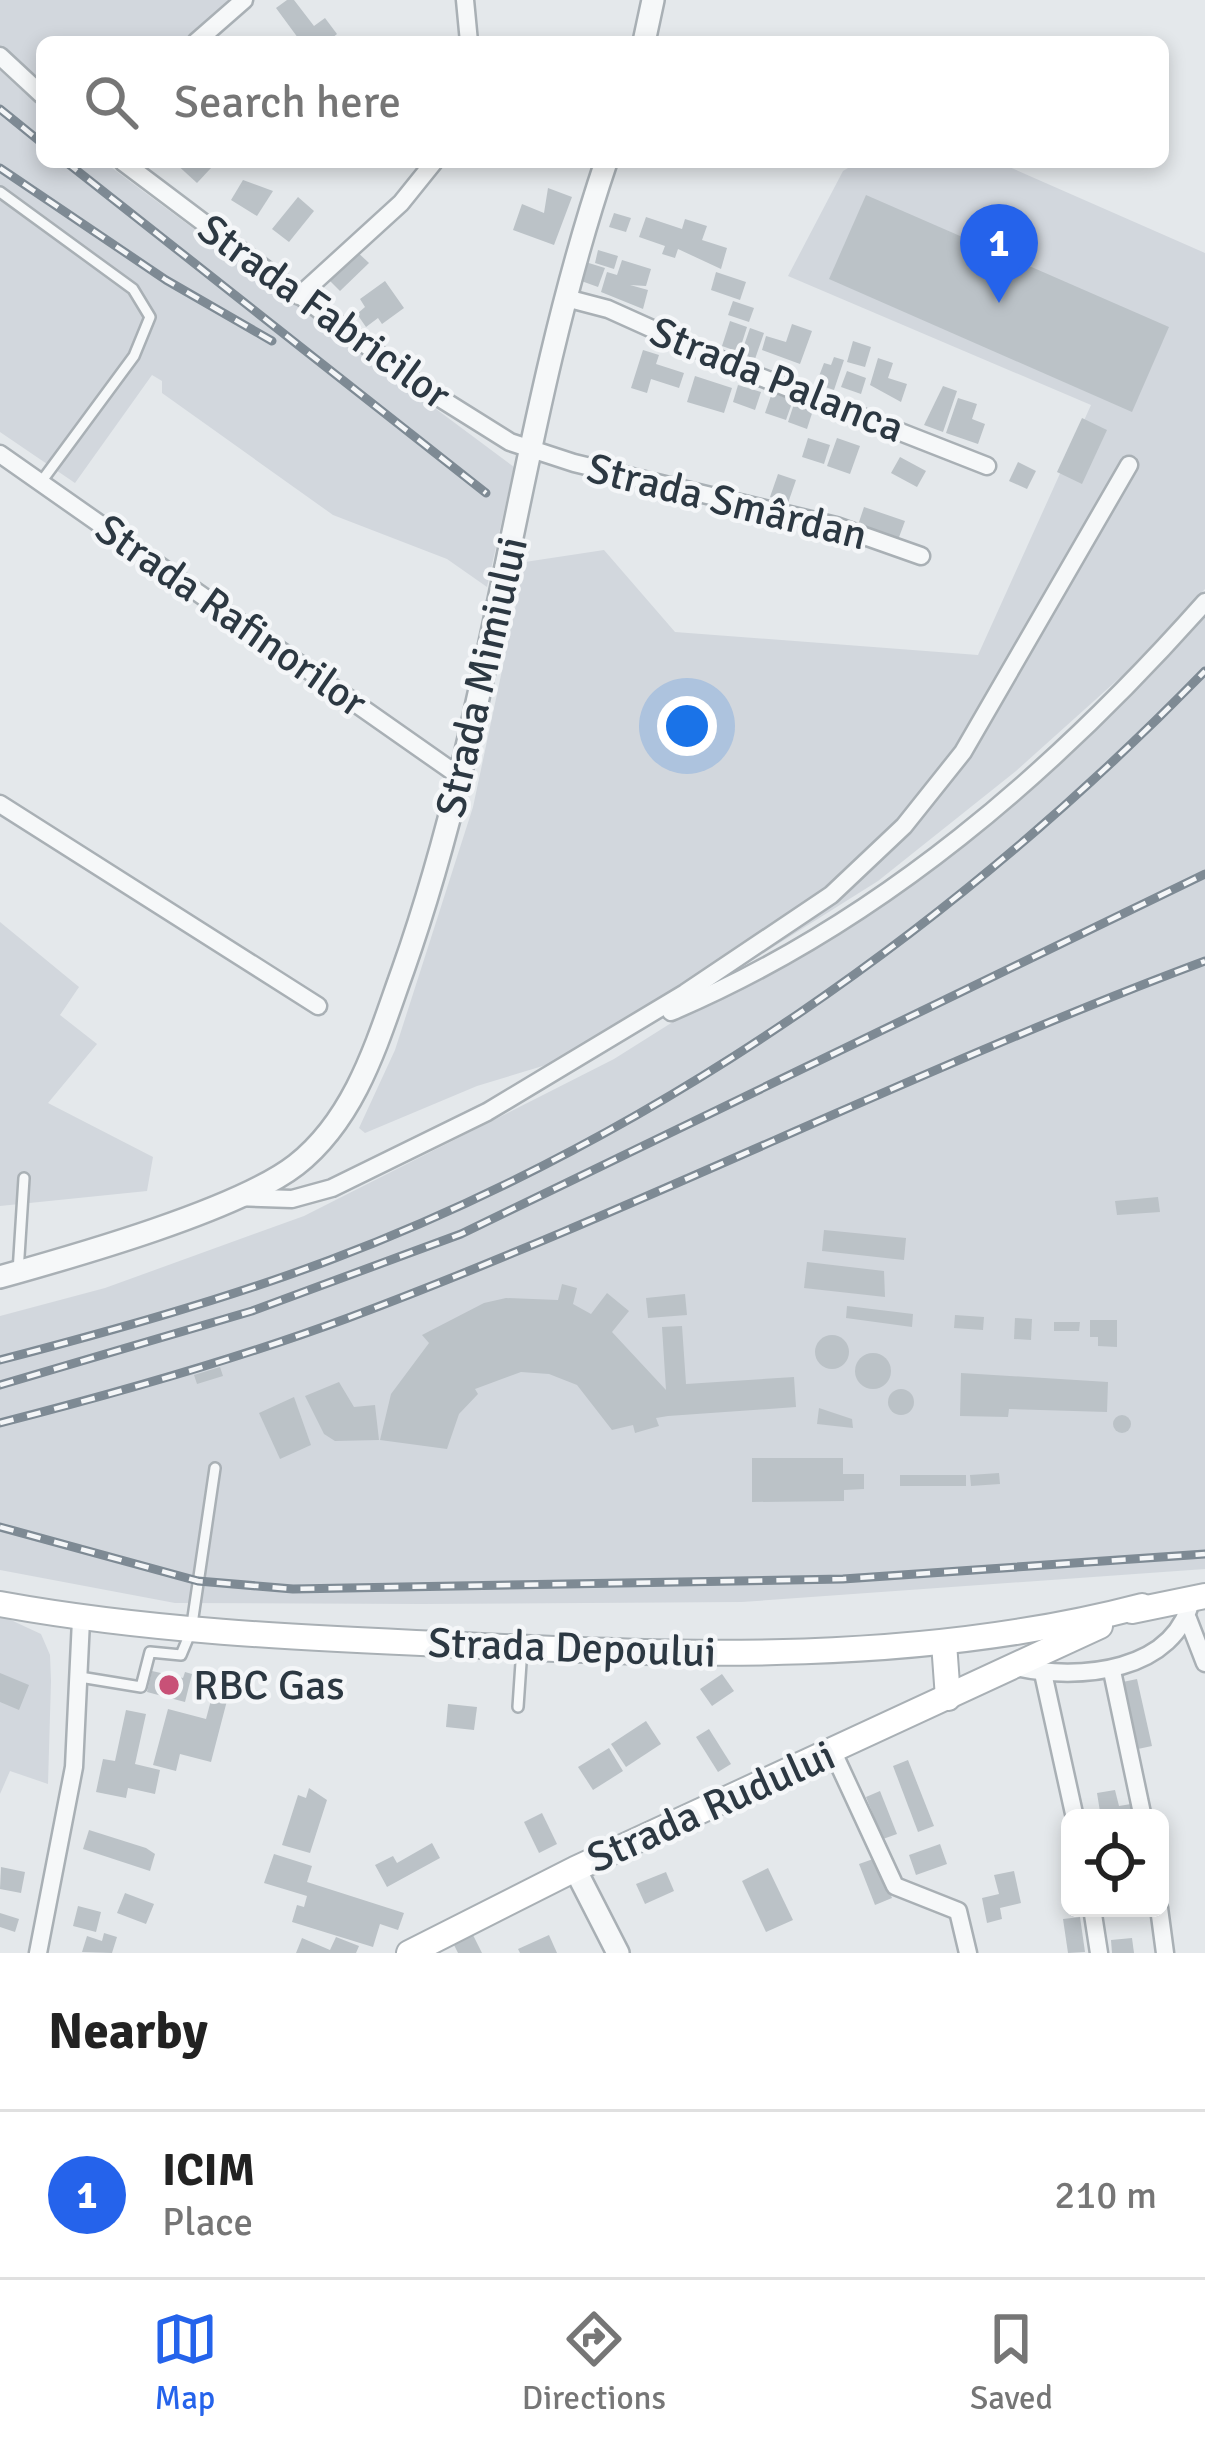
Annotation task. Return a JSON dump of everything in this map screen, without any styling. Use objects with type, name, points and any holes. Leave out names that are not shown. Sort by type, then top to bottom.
[{"type":"main road","name":"Strada Depoului","points":[[0,1604],[81,1620],[191,1631],[729,1653],[944,1643],[1045,1629],[1142,1606]]},
{"type":"main road","name":"Strada Rudului","points":[[409,1953],[575,1869],[1142,1606],[1195,1604]]},
{"type":"main road","points":[[944,1643],[948,1698]]},
{"type":"street","points":[[203,36],[244,0]]},
{"type":"street","points":[[465,0],[468,36]]},
{"type":"street","points":[[645,36],[653,0]]},
{"type":"street","points":[[0,56],[36,89]]},
{"type":"street","name":"Strada Fabricilor","points":[[132,168],[419,386],[531,450]]},
{"type":"street","points":[[299,296],[401,203],[429,168]]},
{"type":"street","name":"Strada Mimiului","points":[[9,1275],[236,1197],[296,1165],[335,1124],[368,1066],[435,878],[462,778],[566,298],[604,168]]},
{"type":"street","name":"Strada Palanca","points":[[566,298],[608,309],[749,373],[987,466]]},
{"type":"street","name":"Strada Smârdan","points":[[531,450],[814,520],[922,556]]},
{"type":"street","name":"Strada Rafinorilor","points":[[0,454],[462,778]]},
{"type":"street","points":[[236,1197],[292,1199],[332,1188],[487,1112],[620,1034],[816,906],[904,826],[963,752],[1129,465]]},
{"type":"street","points":[[620,1034],[744,981],[886,895],[1056,757],[1205,602]]},
{"type":"street","points":[[0,804],[319,1006]]},
{"type":"street","points":[[1195,1604],[1205,1664]]},
{"type":"street","points":[[1016,1667],[1043,1673],[1112,1671],[1150,1652],[1195,1604]]},
{"type":"street","points":[[38,1953],[74,1767],[81,1620]]},
{"type":"street","points":[[1112,1671],[1142,1809]]},
{"type":"street","points":[[1043,1673],[1073,1809]]},
{"type":"street","points":[[833,1752],[895,1886],[958,1911],[968,1953]]},
{"type":"street","points":[[575,1869],[619,1953]]},
{"type":"street","points":[[1093,1917],[1099,1953]]},
{"type":"street","points":[[1160,1917],[1165,1953]]},
{"type":"lane","points":[[0,192],[134,289],[150,317],[134,356],[41,482]]},
{"type":"lane","points":[[9,1275],[24,1178]]},
{"type":"lane","points":[[80,1677],[140,1688],[150,1652],[181,1654],[191,1631],[214,1468]]},
{"type":"lane","points":[[518,1707],[522,1648]]},
{"type":"shaded area","points":[[0,0],[229,0],[190,36],[36,36],[36,168],[112,168],[514,467],[487,587],[447,559],[333,515],[162,393],[162,381],[152,375],[75,483],[0,432]]},
{"type":"shaded area","points":[[1012,168],[1205,253],[1205,589],[1124,674],[1016,771],[878,881],[622,1042],[477,1086],[365,1133],[359,1128],[395,1050],[473,807],[525,562],[604,550],[675,632],[978,655],[1091,405],[788,276],[843,171]]},
{"type":"shaded area","points":[[1205,606],[1205,1569],[742,1602],[422,1604],[175,1603],[0,1570],[0,1316],[105,1288],[304,1216],[614,1059],[884,889],[1056,757]]},
{"type":"shaded area","points":[[0,922],[79,987],[60,1015],[97,1044],[48,1103],[153,1157],[147,1191],[0,1206]]},
{"type":"shaded area","points":[[0,1615],[41,1634],[50,1655],[51,1681],[48,1784],[10,1771],[0,1794]]},
{"type":"building","points":[[294,0],[314,26],[325,18],[337,34],[297,36],[276,8]]},
{"type":"building","points":[[181,168],[211,168],[197,183]]},
{"type":"building","points":[[243,180],[273,191],[257,216],[231,200]]},
{"type":"building","points":[[548,188],[572,197],[554,245],[513,230],[522,204],[544,213]]},
{"type":"building","points":[[866,195],[1169,327],[1132,412],[829,279]]},
{"type":"building","points":[[298,197],[314,211],[289,242],[272,229]]},
{"type":"building","points":[[614,213],[631,218],[626,232],[609,227]]},
{"type":"building","points":[[646,217],[682,229],[685,219],[707,226],[702,240],[727,248],[721,269],[678,249],[675,258],[662,254],[665,246],[639,237]]},
{"type":"building","points":[[354,249],[369,263],[340,291],[325,276]]},
{"type":"building","points":[[598,250],[618,256],[614,269],[595,263]]},
{"type":"building","points":[[579,260],[605,268],[598,287],[573,278]]},
{"type":"building","points":[[622,260],[651,269],[646,286],[630,285],[648,290],[643,309],[601,292],[607,272],[617,275]]},
{"type":"building","points":[[716,272],[746,282],[740,300],[711,290]]},
{"type":"building","points":[[385,281],[404,308],[382,324],[378,318],[366,327],[357,314],[365,307],[360,299]]},
{"type":"building","points":[[733,301],[754,308],[749,322],[728,315]]},
{"type":"building","points":[[730,321],[747,327],[739,352],[722,346]]},
{"type":"building","points":[[792,324],[812,331],[800,364],[762,350],[766,336],[786,342]]},
{"type":"building","points":[[750,328],[764,333],[755,359],[741,354]]},
{"type":"building","points":[[853,341],[871,347],[865,367],[847,362]]},
{"type":"building","points":[[643,350],[659,355],[656,364],[684,373],[679,388],[651,379],[647,393],[631,388]]},
{"type":"building","points":[[834,357],[844,360],[834,390],[816,384],[824,363],[831,365]]},
{"type":"building","points":[[878,358],[893,363],[888,378],[907,384],[901,402],[870,385]]},
{"type":"building","points":[[847,371],[866,378],[861,394],[841,387]]},
{"type":"building","points":[[695,376],[732,388],[724,413],[687,402]]},
{"type":"building","points":[[738,385],[761,392],[755,410],[733,402]]},
{"type":"building","points":[[943,386],[957,391],[943,432],[924,425]]},
{"type":"building","points":[[772,393],[793,400],[786,420],[765,413]]},
{"type":"building","points":[[796,398],[815,404],[807,429],[788,422]]},
{"type":"building","points":[[958,398],[977,404],[972,419],[985,424],[978,444],[946,433]]},
{"type":"building","points":[[1082,418],[1107,430],[1082,484],[1057,472]]},
{"type":"building","points":[[808,438],[830,445],[824,464],[802,457]]},
{"type":"building","points":[[837,438],[860,446],[850,474],[827,466]]},
{"type":"building","points":[[900,457],[926,471],[917,487],[891,473]]},
{"type":"building","points":[[1018,462],[1036,471],[1027,489],[1009,481]]},
{"type":"building","points":[[778,474],[796,480],[788,503],[770,497]]},
{"type":"building","points":[[864,507],[905,521],[898,540],[858,525]]},
{"type":"building","points":[[1158,1197],[1160,1212],[1117,1215],[1115,1201]]},
{"type":"building","points":[[824,1230],[906,1238],[904,1260],[822,1251]]},
{"type":"building","points":[[807,1262],[884,1271],[885,1297],[804,1288]]},
{"type":"building","points":[[562,1284],[577,1288],[573,1304],[591,1314],[607,1293],[629,1311],[612,1332],[666,1390],[662,1327],[682,1326],[686,1384],[794,1377],[796,1407],[668,1416],[656,1418],[659,1426],[635,1433],[633,1425],[612,1430],[577,1385],[549,1374],[521,1372],[475,1389],[478,1394],[459,1414],[447,1449],[380,1440],[391,1394],[429,1343],[422,1335],[484,1303],[506,1298],[558,1300]]},
{"type":"building","points":[[685,1294],[687,1315],[648,1318],[646,1298]]},
{"type":"building","points":[[847,1306],[913,1314],[912,1327],[846,1318]]},
{"type":"building","points":[[955,1315],[984,1317],[983,1330],[954,1328]]},
{"type":"building","points":[[1015,1318],[1032,1319],[1031,1340],[1014,1339]]},
{"type":"building","points":[[1090,1320],[1117,1320],[1117,1347],[1098,1346],[1098,1337],[1090,1337]]},
{"type":"building","points":[[1054,1322],[1080,1322],[1079,1331],[1054,1331]]},
{"type":"building","points":[[832,1335],[844,1340],[849,1352],[844,1364],[832,1369],[820,1364],[815,1352],[820,1340]]},
{"type":"building","points":[[873,1353],[885,1359],[891,1371],[885,1383],[873,1389],[861,1383],[855,1371],[861,1359]]},
{"type":"building","points":[[220,1367],[223,1376],[197,1384],[194,1375]]},
{"type":"building","points":[[961,1373],[1108,1382],[1107,1412],[1009,1409],[1008,1417],[960,1416]]},
{"type":"building","points":[[339,1382],[354,1407],[375,1405],[379,1440],[335,1441],[324,1434],[305,1396]]},
{"type":"building","points":[[901,1389],[914,1402],[901,1415],[888,1402]]},
{"type":"building","points":[[294,1397],[311,1445],[280,1459],[259,1413]]},
{"type":"building","points":[[819,1408],[852,1419],[853,1428],[817,1424]]},
{"type":"building","points":[[1122,1415],[1131,1424],[1122,1433],[1113,1424]]},
{"type":"building","points":[[752,1458],[843,1458],[843,1474],[864,1474],[864,1489],[844,1490],[844,1501],[752,1502]]},
{"type":"building","points":[[999,1473],[1000,1484],[971,1486],[970,1475]]},
{"type":"building","points":[[900,1475],[966,1475],[966,1486],[900,1486]]},
{"type":"building","name":"RBC Gas","points":[[152,1671],[183,1678],[185,1672],[192,1674],[185,1702],[147,1692]]},
{"type":"building","points":[[0,1673],[29,1685],[19,1710],[0,1702]]},
{"type":"building","points":[[722,1674],[734,1691],[712,1706],[700,1689]]},
{"type":"building","points":[[1137,1679],[1152,1746],[1133,1750],[1118,1683]]},
{"type":"building","points":[[214,1689],[229,1693],[211,1762],[180,1754],[176,1771],[153,1765],[168,1709],[206,1719]]},
{"type":"building","points":[[448,1704],[477,1707],[474,1730],[446,1727]]},
{"type":"building","points":[[126,1710],[146,1714],[135,1764],[160,1770],[155,1794],[128,1788],[126,1798],[96,1792],[103,1759],[115,1761]]},
{"type":"building","points":[[646,1721],[661,1744],[626,1767],[611,1744]]},
{"type":"building","points":[[709,1729],[731,1764],[718,1772],[696,1737]]},
{"type":"building","points":[[609,1748],[623,1771],[593,1790],[578,1767]]},
{"type":"building","points":[[908,1760],[934,1826],[918,1832],[893,1766]]},
{"type":"building","points":[[309,1788],[327,1800],[310,1853],[282,1845],[298,1795],[306,1798]]},
{"type":"building","points":[[1115,1790],[1119,1806],[1131,1804],[1132,1809],[1100,1809],[1097,1793]]},
{"type":"building","points":[[880,1791],[897,1834],[883,1839],[866,1797]]},
{"type":"building","points":[[542,1813],[557,1844],[539,1853],[524,1822]]},
{"type":"building","points":[[89,1830],[155,1854],[150,1871],[83,1849]]},
{"type":"building","points":[[432,1843],[440,1858],[387,1887],[375,1865],[393,1856],[397,1863]]},
{"type":"building","points":[[940,1844],[947,1864],[916,1875],[909,1855]]},
{"type":"building","points":[[274,1854],[312,1866],[307,1882],[404,1913],[398,1930],[380,1924],[373,1947],[292,1922],[297,1905],[304,1907],[307,1896],[264,1883]]},
{"type":"building","points":[[876,1858],[892,1898],[875,1905],[859,1864]]},
{"type":"building","points":[[1,1867],[25,1872],[21,1893],[0,1889]]},
{"type":"building","points":[[768,1868],[793,1920],[766,1932],[742,1881]]},
{"type":"building","points":[[1014,1871],[1021,1903],[1000,1908],[1002,1919],[987,1923],[982,1898],[999,1894],[994,1875]]},
{"type":"building","points":[[666,1872],[674,1891],[645,1904],[636,1884]]},
{"type":"building","points":[[125,1893],[154,1904],[146,1924],[117,1913]]},
{"type":"building","points":[[78,1906],[101,1912],[96,1932],[73,1926]]},
{"type":"building","points":[[0,1913],[19,1919],[15,1932],[0,1927]]},
{"type":"building","points":[[1080,1917],[1085,1952],[1068,1953],[1063,1919]]},
{"type":"building","points":[[104,1933],[117,1937],[112,1953],[82,1952],[87,1936],[102,1941]]},
{"type":"building","points":[[472,1933],[482,1953],[458,1953],[453,1943]]},
{"type":"building","points":[[549,1935],[557,1953],[520,1953],[518,1949]]},
{"type":"building","points":[[336,1937],[359,1946],[356,1953],[296,1953],[302,1938],[330,1950]]},
{"type":"building","points":[[1132,1938],[1134,1953],[1112,1953],[1111,1940]]},
{"type":"railway","points":[[0,109],[36,138]]},
{"type":"railway","points":[[0,168],[166,280],[272,341]]},
{"type":"railway","points":[[74,168],[486,493]]},
{"type":"railway","points":[[0,1360],[166,1314],[330,1260],[452,1209],[571,1151],[687,1085],[908,935],[1012,851],[1205,671]]},
{"type":"railway","points":[[0,1385],[252,1311],[461,1234],[1205,874]]},
{"type":"railway","points":[[0,1423],[176,1375],[348,1318],[1205,961]]},
{"type":"railway","points":[[0,1527],[198,1581],[293,1589],[843,1579],[1205,1554]]},
{"type":"place","name":"ICIM","points":[[999,303]]},
{"type":"place","name":"RBC Gas","points":[[169,1685]]}]
